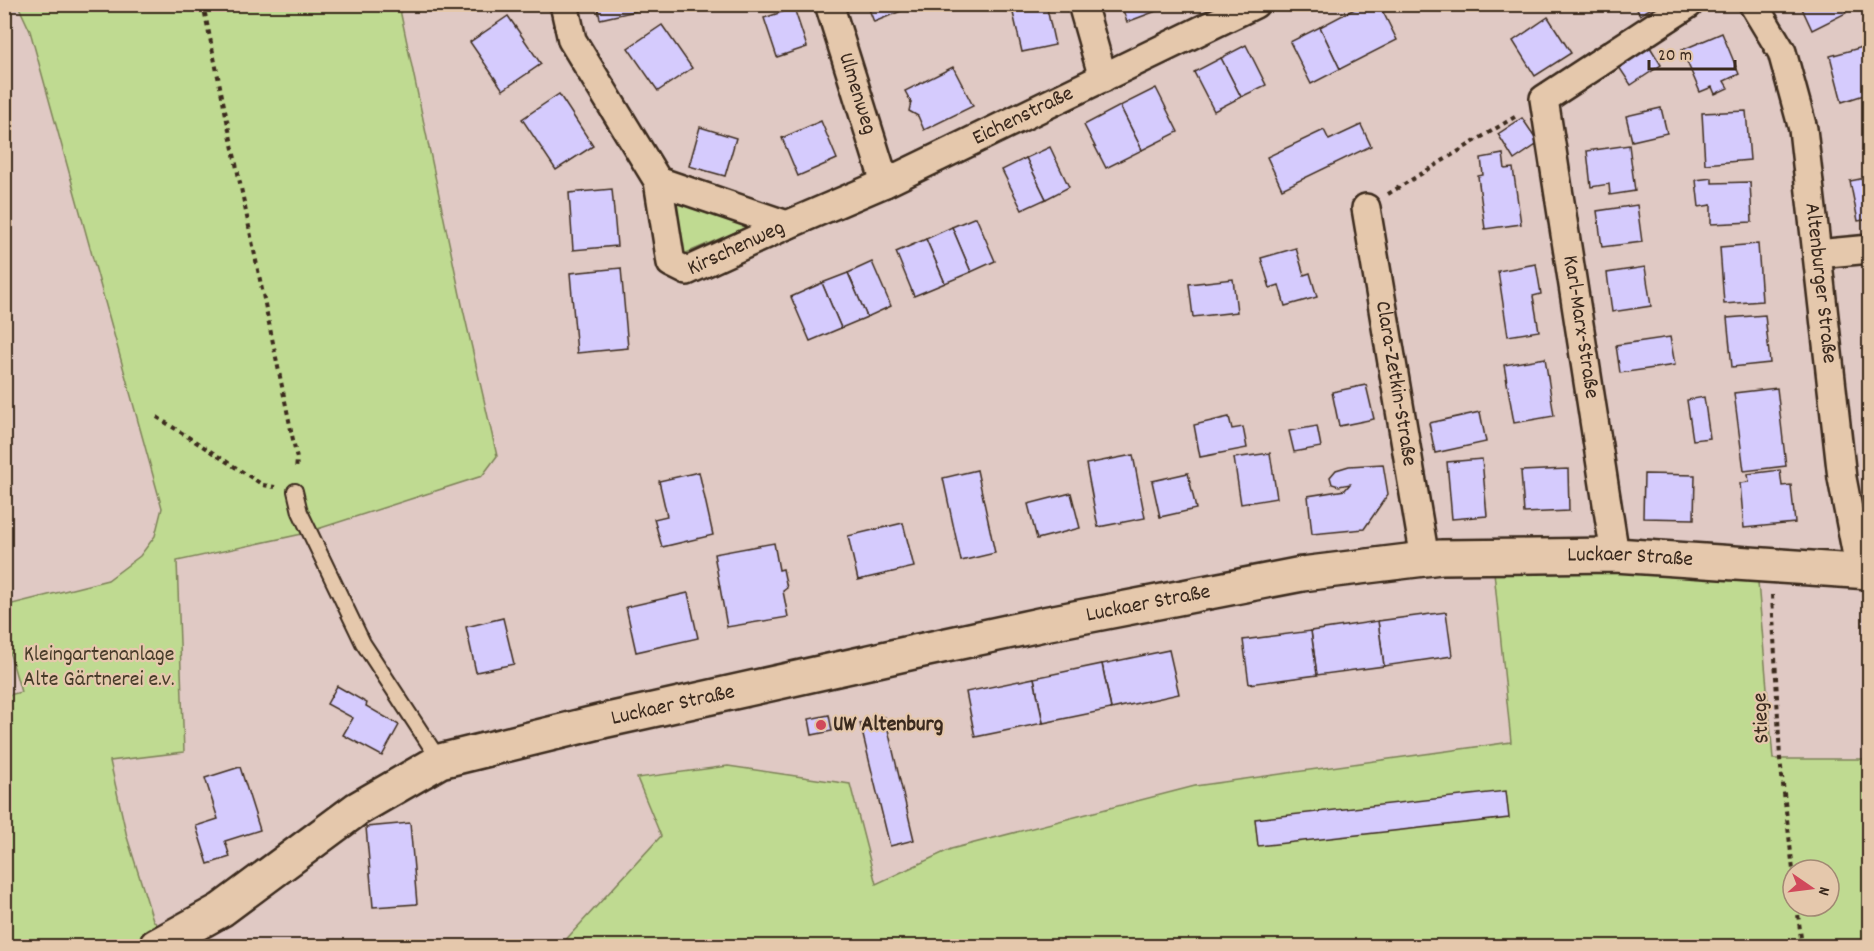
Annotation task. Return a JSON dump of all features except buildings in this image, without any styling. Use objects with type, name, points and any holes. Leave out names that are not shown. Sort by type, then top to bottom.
[{"type":"street","name":"Kirschenweg","points":[[564,4],[572,40],[658,181],[671,263],[687,271],[787,225]]},
{"type":"street","name":"Ulmenweg","points":[[829,4],[885,183]]},
{"type":"street","points":[[1082,4],[1103,78]]},
{"type":"street","name":"Eichenstraße","points":[[787,225],[885,183],[1255,4]]},
{"type":"street","points":[[1544,99],[1689,4]]},
{"type":"street","name":"Altenburger Straße","points":[[1753,4],[1782,52],[1803,129],[1842,478],[1865,572]]},
{"type":"street","name":"Karl-Marx-Straße","points":[[1544,99],[1616,555]]},
{"type":"street","name":"Kirschenweg","points":[[658,181],[787,225]]},
{"type":"street","name":"Clara-Zetkin-Straße","points":[[1366,208],[1425,559]]},
{"type":"street","points":[[1817,254],[1869,249]]},
{"type":"street","name":"Luckaer Straße","points":[[156,946],[221,910],[357,809],[440,761],[603,720],[1044,624],[1302,574],[1441,557],[1616,555],[1865,572]]},
{"type":"lane","points":[[295,491],[300,512],[363,643],[440,761]]},
{"type":"path","points":[[157,417],[263,485],[295,491],[297,459],[203,4]]},
{"type":"path","points":[[1366,208],[1544,99]]},
{"type":"path","name":"Stiege","points":[[1770,564],[1780,759],[1792,858]]},
{"type":"path","points":[[1798,918],[1802,946]]},
{"type":"green space","name":"Kleingartenanlage Alte Gärtnerei e.v.","points":[[18,5],[399,5],[463,309],[497,456],[482,476],[302,534],[177,561],[184,752],[110,761],[127,837],[153,920],[174,946],[5,946],[5,696],[21,692],[5,637],[4,606],[108,580],[140,556],[155,536],[162,508],[30,31]]},
{"type":"green space","points":[[675,199],[752,225],[684,254]]},
{"type":"green space","points":[[1639,571],[1758,582],[1773,759],[1869,759],[1869,946],[560,946],[661,836],[637,778],[728,766],[850,784],[876,884],[951,849],[1195,786],[1511,742],[1494,572]]},
{"type":"place","name":"UW Altenburg","points":[[821,725]]}]
